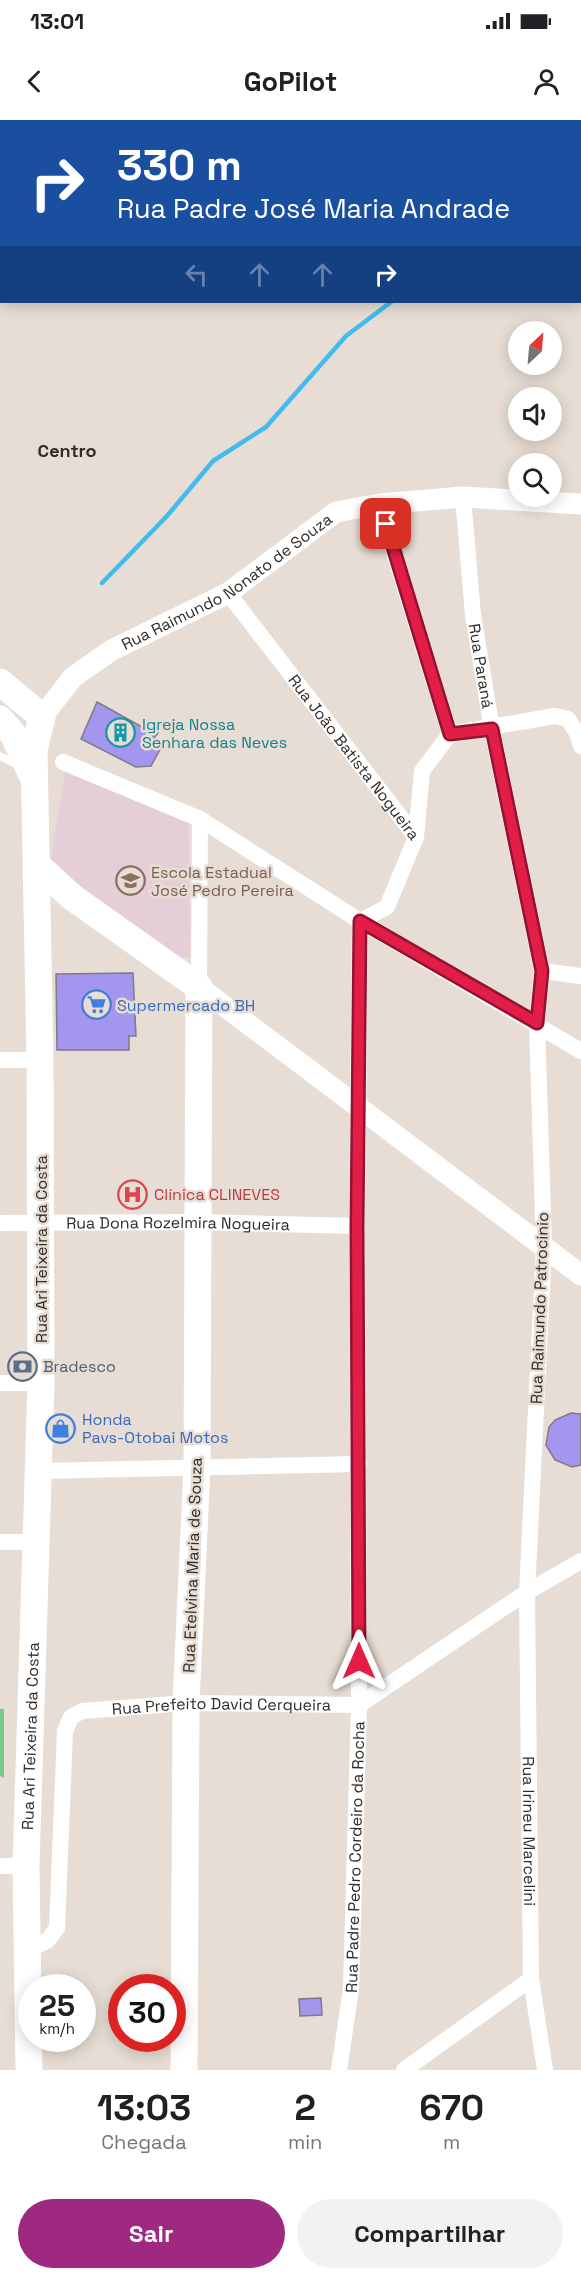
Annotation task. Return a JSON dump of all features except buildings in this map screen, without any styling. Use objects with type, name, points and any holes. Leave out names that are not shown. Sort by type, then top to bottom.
[{"type":"highway","points":[[0,682],[42,717],[4,736],[32,776]]},
{"type":"highway","name":"Rua Ari Teixeira da Costa","points":[[29,2070],[28,1950],[13,1866],[38,1471],[40,1060],[37,865],[32,776],[34,749],[42,717]]},
{"type":"highway","points":[[37,865],[72,897],[199,987]]},
{"type":"highway","points":[[37,922],[72,897]]},
{"type":"highway","name":"Rua Etelvina Maria de Souza","points":[[184,2070],[186,1703],[197,1467],[196,1222],[199,987]]},
{"type":"street","name":"Rua Raimundo Nonato de Souza","points":[[42,717],[73,677],[112,650],[228,593],[336,512],[379,504],[463,497],[581,504]]},
{"type":"street","name":"Rua Paraná","points":[[463,497],[473,615],[492,729],[542,971],[537,1023]]},
{"type":"street","points":[[379,504],[450,734]]},
{"type":"street","name":"Rua João Batista Nogueira","points":[[228,593],[416,837],[387,908],[360,921]]},
{"type":"street","points":[[416,837],[422,771],[450,734],[492,729],[555,716],[568,719],[577,733],[581,746]]},
{"type":"street","points":[[63,762],[200,819],[360,921],[537,1023],[581,1051]]},
{"type":"street","points":[[200,819],[199,987],[581,1275]]},
{"type":"street","name":"Rua Padre Pedro Cordeiro da Rocha","points":[[339,2070],[351,1989],[359,1705],[357,1226],[360,921]]},
{"type":"street","points":[[542,971],[581,976]]},
{"type":"street","name":"Rua Raimundo Patrocinio","points":[[527,1592],[544,1247],[537,1023]]},
{"type":"street","points":[[0,1060],[40,1060]]},
{"type":"street","name":"Rua Dona Rozelmira Nogueira","points":[[0,1223],[196,1222],[357,1226]]},
{"type":"street","points":[[0,1383],[40,1383]]},
{"type":"street","points":[[38,1471],[359,1464]]},
{"type":"street","points":[[0,1542],[34,1542]]},
{"type":"street","points":[[359,1705],[527,1592],[581,1561]]},
{"type":"street","name":"Rua Irineu Marcelini","points":[[527,1592],[531,1980],[544,2070]]},
{"type":"street","name":"Rua Prefeito David Cerqueira","points":[[28,1950],[47,1941],[57,1928],[65,1731],[71,1717],[82,1711],[186,1703],[359,1705]]},
{"type":"street","points":[[404,2070],[531,1980]]},
{"type":"shaded area","name":"Escola Estadual José Pedro Pereira","points":[[65,772],[189,822],[190,957],[174,958],[50,864]]},
{"type":"green space","points":[[0,1709],[4,1709],[4,1778],[0,1776]]},
{"type":"waterway","points":[[102,583],[167,516],[213,461],[266,427],[346,336],[390,303]]},
{"type":"place","name":"Igreja Nossa Senhara das Neves","points":[[121,733]]},
{"type":"place","name":"Escola Estadual José Pedro Pereira","points":[[130,881]]},
{"type":"place","name":"Supermercado BH","points":[[96,1005]]},
{"type":"place","name":"Clínica CLINEVES","points":[[133,1194]]},
{"type":"place","name":"Bradesco","points":[[22,1366]]},
{"type":"place","name":"Honda Pavs-Otobai Motos","points":[[61,1428]]},
{"type":"district","name":"Centro","points":[[67,451]]},
{"type":"route","points":[[359,1661],[357,1226],[360,921],[537,1023],[542,971],[492,729],[450,734],[386,524]]}]
